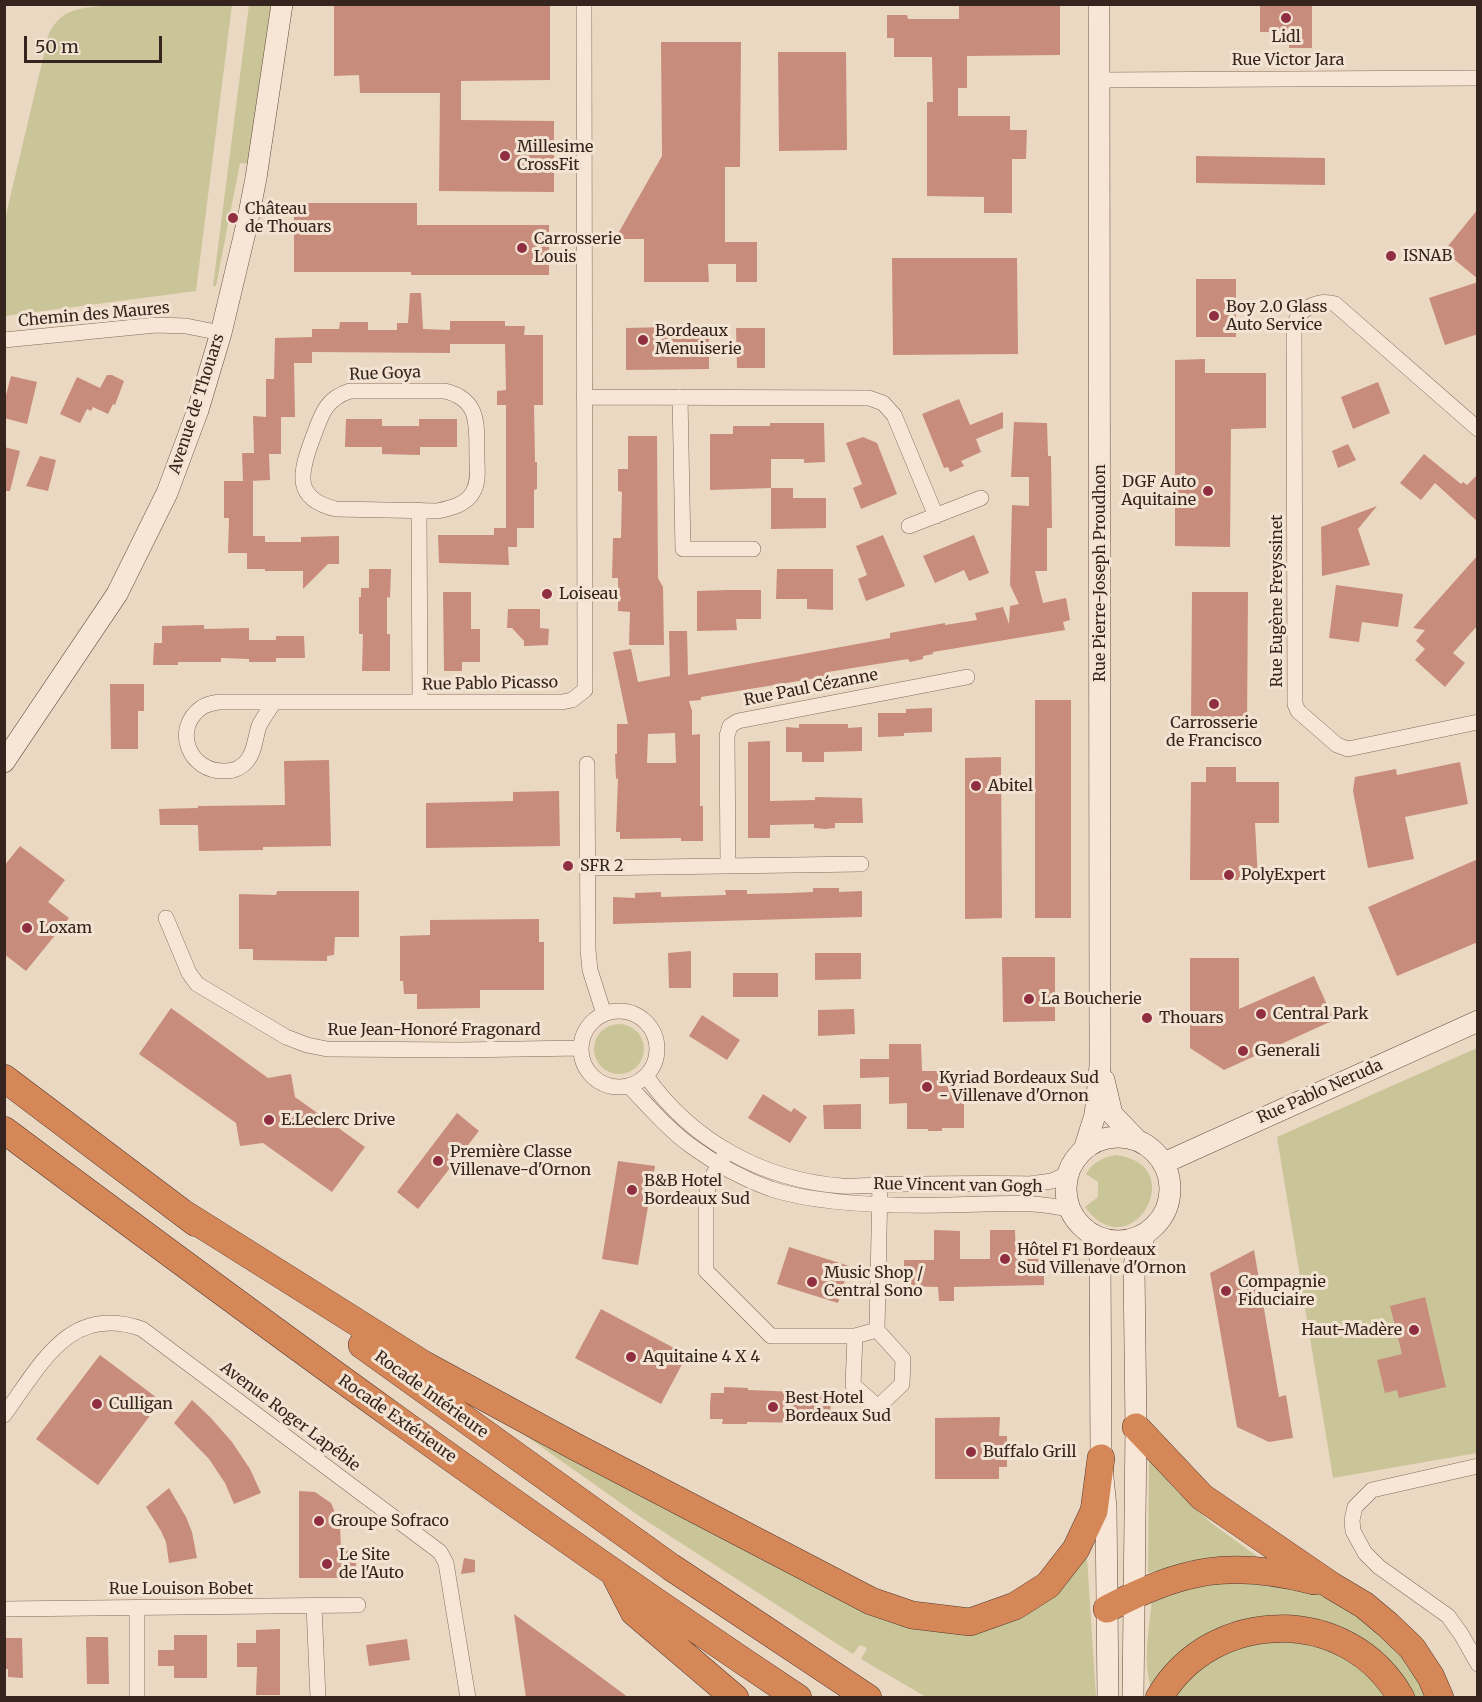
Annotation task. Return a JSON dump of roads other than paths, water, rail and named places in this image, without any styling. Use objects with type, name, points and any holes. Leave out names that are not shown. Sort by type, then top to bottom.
[{"type":"highway","name":"Rocade Intérieure","points":[[4,1078],[414,1383],[671,1567],[868,1698]]},
{"type":"highway","name":"Rocade Extérieure","points":[[4,1130],[391,1417],[798,1698]]},
{"type":"highway","points":[[183,1213],[444,1376],[861,1596],[912,1616],[970,1622],[1015,1606],[1048,1585],[1076,1549],[1094,1511],[1101,1458]]},
{"type":"highway","points":[[1136,1427],[1202,1497],[1332,1586],[1364,1605],[1412,1648],[1431,1677],[1440,1698]]},
{"type":"highway","points":[[1107,1609],[1134,1593],[1154,1585],[1191,1574],[1221,1569],[1249,1569],[1283,1573],[1332,1586]]},
{"type":"highway","points":[[614,1573],[634,1612],[735,1698]]},
{"type":"highway","points":[[1159,1698],[1184,1665],[1209,1647],[1232,1636],[1257,1629],[1283,1628],[1328,1636],[1347,1645],[1367,1658],[1384,1674],[1401,1698]]},
{"type":"street","name":"Avenue de Thouars","points":[[4,762],[122,584],[167,493],[198,410],[240,257],[256,178],[282,4]]},
{"type":"street","name":"Rue Pablo Picasso","points":[[274,702],[262,721],[254,750],[246,763],[233,771],[218,772],[205,768],[195,760],[188,749],[187,736],[193,715],[203,706],[219,702],[274,702],[420,702],[562,702],[572,700],[585,690],[584,4]]},
{"type":"street","name":"Rue Pierre-Joseph Proudhon","points":[[1084,1150],[1095,1115],[1100,1066],[1099,4]]},
{"type":"street","name":"Rue Victor Jara","points":[[1099,80],[1478,78]]},
{"type":"street","name":"Rue Eugène Freyssinet","points":[[1478,429],[1341,308],[1330,303],[1315,304],[1303,310],[1294,326],[1295,704],[1298,711],[1337,745],[1348,749],[1478,722]]},
{"type":"street","name":"Chemin des Maures","points":[[4,340],[156,325],[186,326],[221,333]]},
{"type":"street","name":"Rue Goya","points":[[350,391],[445,391],[457,394],[467,401],[476,417],[477,482],[473,492],[466,501],[453,508],[437,511],[419,510],[336,509],[322,506],[311,499],[303,482],[302,471],[324,410],[331,400],[350,391]]},
{"type":"street","points":[[584,397],[869,398],[883,403],[894,415],[936,516]]},
{"type":"street","points":[[680,397],[683,549],[753,549]]},
{"type":"street","points":[[909,526],[981,498]]},
{"type":"street","points":[[419,510],[420,702]]},
{"type":"street","name":"Rue Paul Cézanne","points":[[728,866],[727,736],[730,726],[738,721],[967,677]]},
{"type":"street","points":[[587,764],[588,950],[590,970],[604,1014]]},
{"type":"street","points":[[588,868],[861,864]]},
{"type":"street","name":"Rue Jean-Honoré Fragonard","points":[[166,918],[189,973],[198,984],[286,1037],[308,1045],[327,1049],[393,1050],[581,1048]]},
{"type":"street","points":[[619,1011],[633,1014],[646,1022],[654,1034],[657,1049],[654,1064],[646,1076],[629,1086],[606,1085],[596,1079],[582,1060],[581,1048],[587,1028],[595,1019],[604,1014],[619,1011]]},
{"type":"street","name":"Rue Pablo Neruda","points":[[1164,1163],[1478,1022]]},
{"type":"street","name":"Rue Pierre-Joseph Proudhon","points":[[1100,1066],[1112,1114],[1137,1140]]},
{"type":"street","name":"Rue Vincent van Gogh","points":[[646,1076],[661,1096],[722,1158],[810,1182],[844,1186],[1030,1184],[1052,1181],[1069,1173]]},
{"type":"street","name":"Rue Vincent van Gogh","points":[[629,1086],[675,1133],[722,1158],[772,1189],[809,1197],[898,1206],[1030,1204],[1054,1205],[1070,1210]]},
{"type":"street","points":[[1123,1137],[1137,1140],[1152,1149],[1164,1163],[1169,1178],[1170,1194],[1166,1210],[1158,1223],[1146,1233],[1133,1239],[1119,1241],[1105,1239],[1092,1234],[1079,1223],[1070,1210],[1066,1185],[1069,1173],[1075,1160],[1095,1142],[1123,1137]]},
{"type":"street","points":[[722,1158],[709,1182],[706,1199],[706,1271],[771,1336],[855,1336],[877,1330]]},
{"type":"street","points":[[855,1336],[853,1385],[878,1407],[902,1384],[903,1359],[877,1330],[880,1184]]},
{"type":"street","points":[[1133,1698],[1136,1427],[1134,1268],[1136,1252],[1146,1233]]},
{"type":"street","points":[[1092,1234],[1100,1254],[1101,1458],[1106,1507],[1108,1698]]},
{"type":"street","name":"Avenue Roger Lapébie","points":[[4,1415],[55,1347],[77,1330],[88,1326],[114,1323],[128,1324],[142,1329],[440,1552],[446,1563],[468,1698]]},
{"type":"street","points":[[1477,1661],[1448,1616],[1379,1567],[1365,1553],[1353,1531],[1352,1520],[1355,1507],[1372,1490],[1478,1466]]},
{"type":"street","name":"Rue Louison Bobet","points":[[4,1609],[358,1605]]},
{"type":"street","points":[[314,1606],[318,1698]]},
{"type":"street","points":[[137,1608],[137,1698]]},
{"type":"place","name":"Lidl","points":[[1286,18]]},
{"type":"place","name":"Millesime CrossFit","points":[[505,156]]},
{"type":"place","name":"Château de Thouars","points":[[233,218]]},
{"type":"place","name":"Carrosserie Louis","points":[[522,248]]},
{"type":"place","name":"ISNAB","points":[[1391,256]]},
{"type":"place","name":"Boy 2.0 Glass Auto Service","points":[[1214,316]]},
{"type":"place","name":"Bordeaux Menuiserie","points":[[643,340]]},
{"type":"place","name":"DGF Auto Aquitaine","points":[[1208,491]]},
{"type":"place","name":"Loiseau","points":[[547,594]]},
{"type":"place","name":"Carrosserie de Francisco","points":[[1214,704]]},
{"type":"place","name":"Abitel","points":[[976,786]]},
{"type":"place","name":"SFR 2","points":[[568,866]]},
{"type":"place","name":"PolyExpert","points":[[1229,875]]},
{"type":"place","name":"Loxam","points":[[27,928]]},
{"type":"place","name":"La Boucherie","points":[[1029,999]]},
{"type":"place","name":"Central Park","points":[[1261,1014]]},
{"type":"place","name":"Thouars","points":[[1147,1018]]},
{"type":"place","name":"Generali","points":[[1243,1051]]},
{"type":"place","name":"Kyriad Bordeaux Sud - Villenave d'Ornon","points":[[927,1087]]},
{"type":"place","name":"E.Leclerc Drive","points":[[269,1120]]},
{"type":"place","name":"Première Classe Villenave-d'Ornon","points":[[438,1161]]},
{"type":"place","name":"B&B Hotel Bordeaux Sud","points":[[632,1190]]},
{"type":"place","name":"Hôtel F1 Bordeaux Sud Villenave d'Ornon","points":[[1005,1259]]},
{"type":"place","name":"Music Shop / Central Sono","points":[[812,1282]]},
{"type":"place","name":"Compagnie Fiduciaire","points":[[1226,1291]]},
{"type":"place","name":"Haut-Madère","points":[[1414,1330]]},
{"type":"place","name":"Aquitaine 4 X 4","points":[[631,1357]]},
{"type":"place","name":"Culligan","points":[[97,1404]]},
{"type":"place","name":"Best Hotel Bordeaux Sud","points":[[773,1407]]},
{"type":"place","name":"Buffalo Grill","points":[[971,1452]]},
{"type":"place","name":"Groupe Sofraco","points":[[319,1521]]},
{"type":"place","name":"Le Site de l'Auto","points":[[327,1564]]}]
